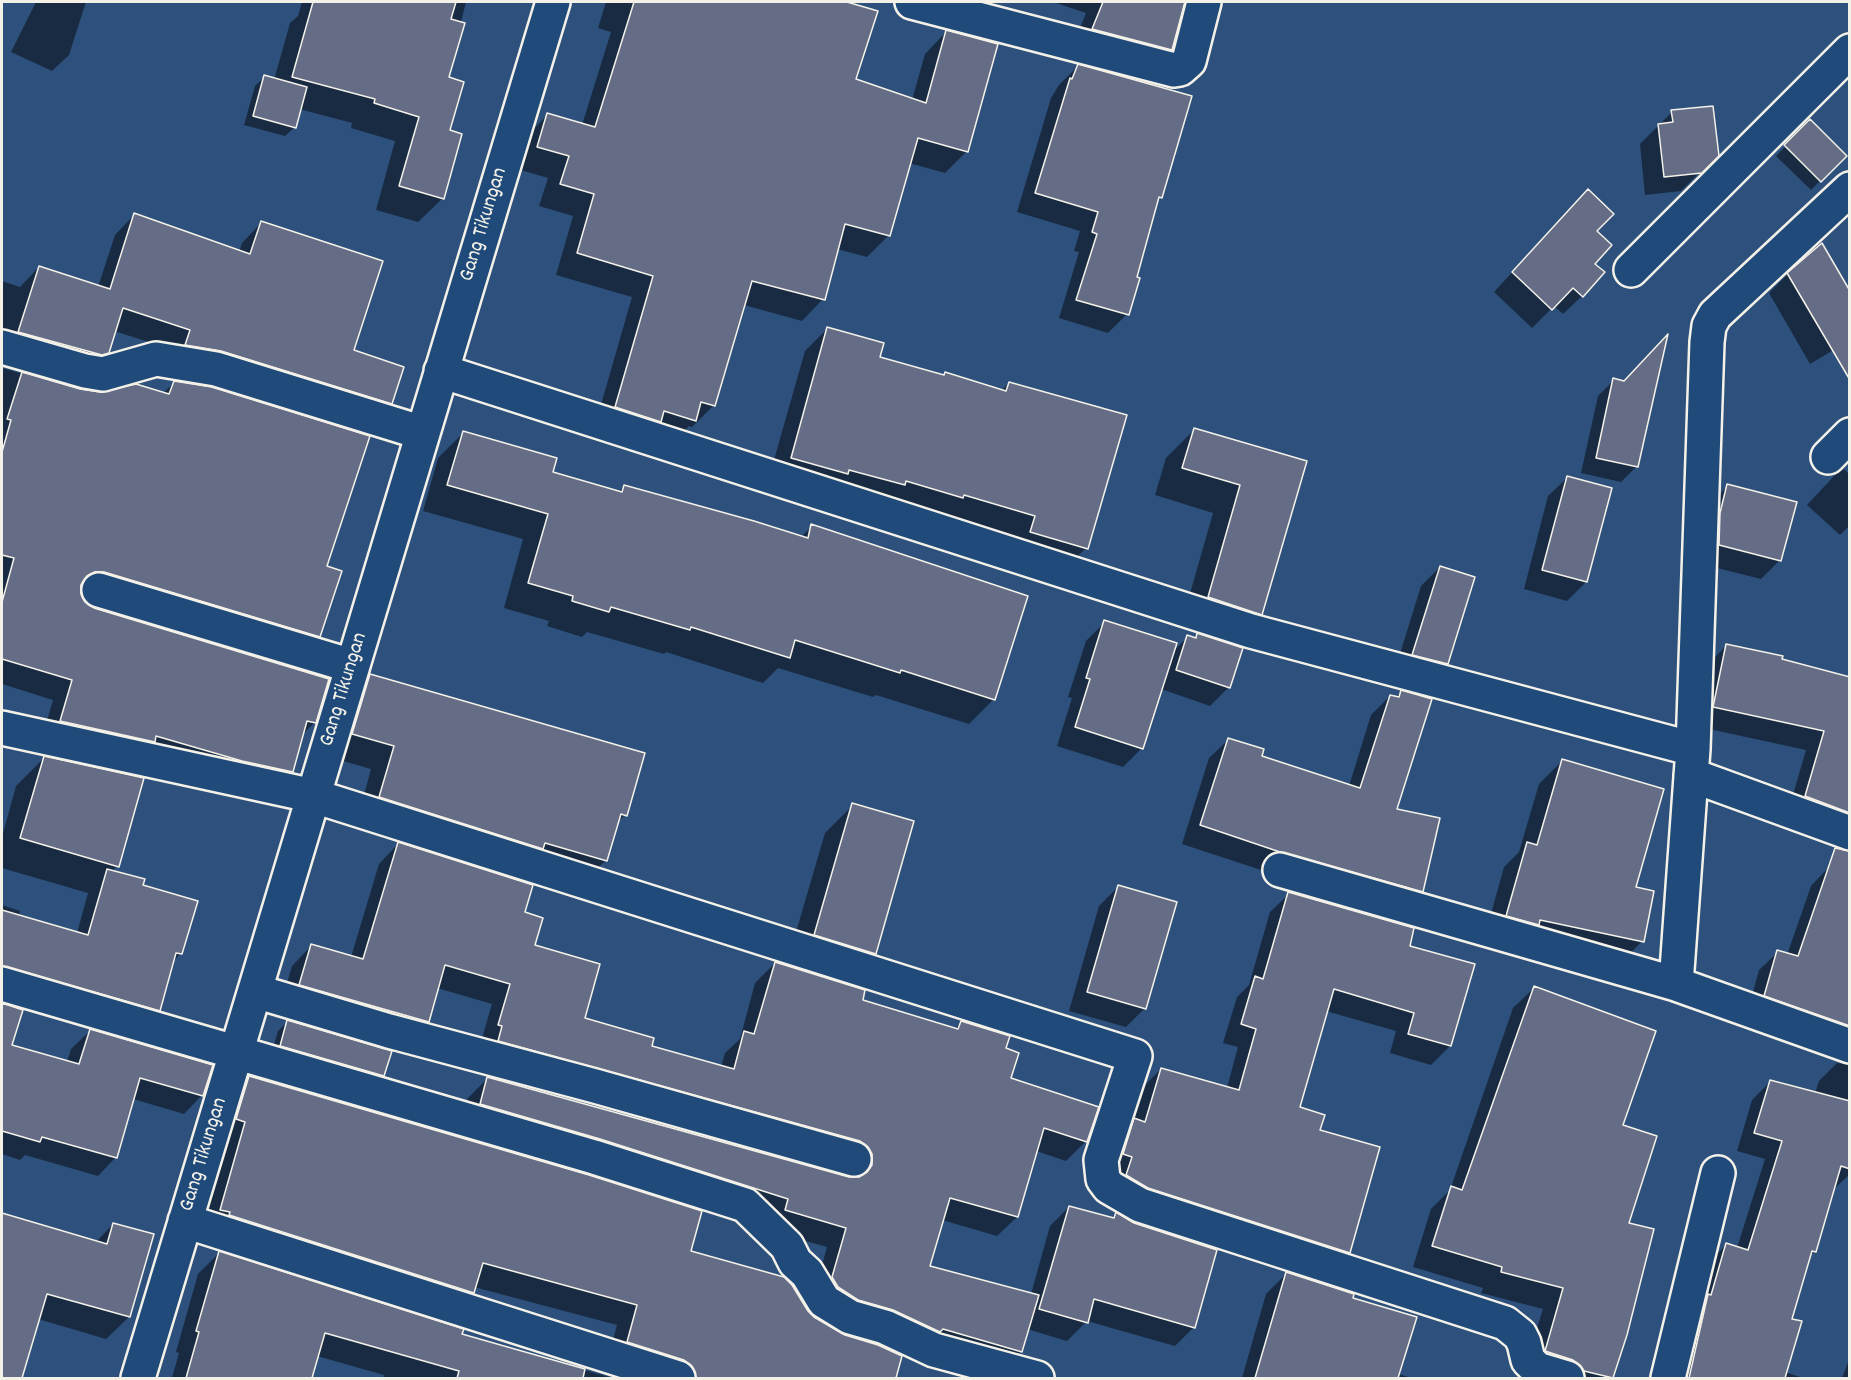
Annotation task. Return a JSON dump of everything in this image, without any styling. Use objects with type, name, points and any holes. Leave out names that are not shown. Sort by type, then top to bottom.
[{"type":"street","name":"Gang Tikungan","points":[[138,1378],[553,2]]},
{"type":"street","points":[[912,2],[1174,70],[1180,69],[1189,61],[1204,2]]},
{"type":"street","points":[[1631,270],[1850,51]]},
{"type":"street","points":[[1676,984],[1692,762],[1709,326],[1715,315],[1850,189]]},
{"type":"street","points":[[2,347],[85,372],[102,374],[156,359],[216,369],[423,433]]},
{"type":"street","points":[[441,371],[1251,631],[1692,762],[1850,833]]},
{"type":"street","points":[[99,590],[352,666]]},
{"type":"street","points":[[2,728],[314,795],[1135,1056],[1101,1160],[1103,1179],[1109,1187],[1140,1205],[1504,1323],[1520,1335],[1528,1360],[1536,1369],[1566,1378]]},
{"type":"street","points":[[1280,870],[1676,984],[1850,1046]]},
{"type":"street","points":[[2,984],[594,1157],[745,1205],[787,1246],[795,1262],[807,1273],[824,1301],[850,1317],[885,1327],[934,1350],[1037,1378]]},
{"type":"street","points":[[255,991],[389,1031],[854,1159]]},
{"type":"street","points":[[1668,1378],[1718,1173]]},
{"type":"street","points":[[186,1219],[678,1378]]},
{"type":"building","points":[[313,2],[456,2],[451,19],[465,23],[449,77],[464,82],[450,130],[462,134],[444,199],[399,186],[419,117],[374,103],[375,99],[292,77]]},
{"type":"building","points":[[634,2],[847,2],[878,11],[856,79],[926,103],[946,30],[998,44],[968,152],[918,138],[890,236],[845,224],[825,300],[752,281],[715,406],[701,402],[696,421],[664,411],[661,422],[615,407],[653,276],[577,253],[594,194],[560,184],[569,156],[537,147],[547,113],[595,127]]},
{"type":"building","points":[[1103,2],[1185,2],[1172,50],[1092,29]]},
{"type":"building","points":[[1078,64],[1192,96],[1162,198],[1159,197],[1129,315],[1076,300],[1097,234],[1092,232],[1098,212],[1035,193],[1070,78],[1072,79]]},
{"type":"building","points":[[264,75],[307,87],[296,128],[253,116]]},
{"type":"building","points":[[1713,106],[1719,156],[1702,173],[1664,177],[1658,124],[1673,122],[1671,110]]},
{"type":"building","points":[[1810,119],[1847,156],[1821,182],[1784,145]]},
{"type":"building","points":[[1588,189],[1614,214],[1597,231],[1612,245],[1595,264],[1605,272],[1583,297],[1573,288],[1552,310],[1512,272]]},
{"type":"building","points":[[134,213],[250,254],[261,221],[383,261],[354,350],[404,367],[392,404],[221,351],[185,345],[190,330],[123,308],[109,353],[102,355],[18,332],[39,266],[110,289]]},
{"type":"building","points":[[1822,243],[1850,291],[1850,380],[1787,273]]},
{"type":"building","points":[[827,327],[884,343],[880,357],[944,375],[945,372],[1006,391],[1009,382],[1127,415],[1088,549],[1030,532],[1035,516],[906,481],[905,485],[849,470],[848,474],[791,458]]},
{"type":"building","points":[[1668,334],[1638,467],[1596,458],[1613,378],[1624,381]]},
{"type":"building","points":[[22,372],[80,389],[100,392],[136,384],[169,394],[174,381],[212,387],[370,436],[327,566],[342,571],[320,637],[104,572],[95,572],[87,576],[81,585],[81,594],[85,602],[94,608],[329,679],[316,723],[307,721],[293,772],[242,761],[156,736],[155,742],[60,721],[72,680],[2,659],[2,602],[14,558],[2,555],[2,452],[11,420],[7,419]]},
{"type":"building","points":[[1194,428],[1307,461],[1262,615],[1208,597],[1240,485],[1182,468]]},
{"type":"building","points":[[463,431],[557,458],[553,472],[622,492],[624,485],[808,538],[811,524],[1028,596],[995,700],[795,640],[790,658],[691,627],[690,630],[611,607],[609,612],[572,601],[573,596],[528,583],[548,514],[447,485]]},
{"type":"building","points":[[1567,476],[1612,488],[1587,582],[1542,570]]},
{"type":"building","points":[[1727,484],[1797,502],[1781,561],[1719,545],[1720,513]]},
{"type":"building","points":[[1440,566],[1475,577],[1448,664],[1412,655]]},
{"type":"building","points":[[1104,620],[1177,643],[1143,749],[1075,727],[1090,679],[1086,678]]},
{"type":"building","points":[[1197,633],[1243,648],[1230,688],[1176,670],[1187,635],[1196,638]]},
{"type":"building","points":[[1726,644],[1783,656],[1782,659],[1850,677],[1850,813],[1805,796],[1824,731],[1713,707]]},
{"type":"building","points":[[370,674],[645,753],[627,816],[621,814],[607,861],[545,843],[543,849],[379,797],[394,746],[352,734]]},
{"type":"building","points":[[1401,690],[1432,699],[1397,809],[1440,818],[1423,892],[1280,852],[1200,825],[1228,738],[1264,749],[1262,756],[1360,788],[1390,695],[1399,697]]},
{"type":"building","points":[[44,756],[144,778],[119,867],[20,838]]},
{"type":"building","points":[[1562,759],[1664,789],[1636,887],[1654,891],[1644,942],[1540,920],[1539,925],[1506,916],[1527,842],[1537,845]]},
{"type":"building","points":[[852,803],[914,821],[876,954],[814,935]]},
{"type":"building","points":[[398,842],[533,885],[525,912],[543,918],[535,945],[600,964],[585,1018],[654,1038],[652,1046],[734,1069],[744,1031],[754,1034],[775,962],[865,990],[863,1000],[958,1029],[961,1021],[1010,1036],[1006,1048],[1019,1053],[1011,1078],[1099,1107],[1087,1142],[1044,1128],[1018,1217],[950,1198],[930,1266],[1039,1295],[1022,1352],[943,1329],[940,1332],[893,1310],[858,1300],[838,1287],[832,1277],[846,1228],[785,1210],[788,1199],[600,1139],[480,1104],[487,1077],[849,1177],[859,1177],[872,1165],[872,1154],[860,1141],[498,1041],[502,1026],[498,1025],[510,984],[445,965],[429,1022],[299,985],[311,944],[363,959]]},
{"type":"building","points":[[1835,848],[1850,851],[1850,1026],[1764,996],[1777,950],[1798,956]]},
{"type":"building","points":[[107,869],[145,879],[143,885],[198,901],[182,954],[176,953],[160,1011],[2,966],[2,910],[88,935]]},
{"type":"building","points":[[1118,885],[1177,902],[1146,1009],[1087,992]]},
{"type":"building","points":[[1288,892],[1414,928],[1410,946],[1475,964],[1451,1046],[1408,1034],[1414,1013],[1334,989],[1300,1107],[1325,1115],[1320,1130],[1380,1147],[1350,1253],[1148,1188],[1126,1175],[1132,1157],[1123,1154],[1134,1118],[1145,1122],[1161,1068],[1239,1090],[1256,1029],[1241,1024],[1255,976],[1263,979]]},
{"type":"building","points":[[1534,986],[1656,1031],[1623,1125],[1657,1136],[1629,1223],[1654,1229],[1627,1335],[1613,1378],[1584,1371],[1573,1360],[1545,1351],[1563,1288],[1501,1272],[1502,1267],[1432,1246],[1451,1186],[1462,1190]]},
{"type":"building","points":[[2,1003],[23,1010],[12,1045],[79,1064],[90,1029],[213,1065],[203,1096],[140,1078],[117,1158],[42,1137],[40,1142],[2,1131]]},
{"type":"building","points":[[287,1020],[392,1051],[384,1076],[280,1046]]},
{"type":"building","points":[[249,1076],[589,1175],[702,1211],[691,1251],[784,1277],[814,1317],[845,1335],[878,1345],[902,1356],[896,1378],[696,1378],[692,1366],[684,1360],[627,1342],[637,1305],[483,1263],[474,1293],[229,1215],[230,1212],[220,1210],[245,1122],[236,1119]]},
{"type":"building","points":[[1770,1080],[1850,1101],[1850,1169],[1841,1166],[1816,1252],[1812,1251],[1792,1319],[1802,1321],[1785,1378],[1689,1378],[1708,1294],[1711,1295],[1726,1243],[1748,1250],[1782,1141],[1754,1133]]},
{"type":"building","points":[[1069,1206],[1114,1218],[1116,1212],[1134,1223],[1217,1250],[1195,1328],[1094,1299],[1088,1323],[1039,1309]]},
{"type":"building","points":[[2,1213],[107,1244],[113,1223],[154,1234],[130,1317],[47,1294],[22,1378],[2,1378]]},
{"type":"building","points":[[219,1251],[464,1329],[462,1334],[585,1369],[583,1378],[457,1378],[459,1371],[325,1333],[312,1378],[186,1378],[199,1332],[196,1331]]},
{"type":"building","points":[[1286,1272],[1354,1294],[1353,1298],[1417,1317],[1398,1378],[1255,1378]]}]
